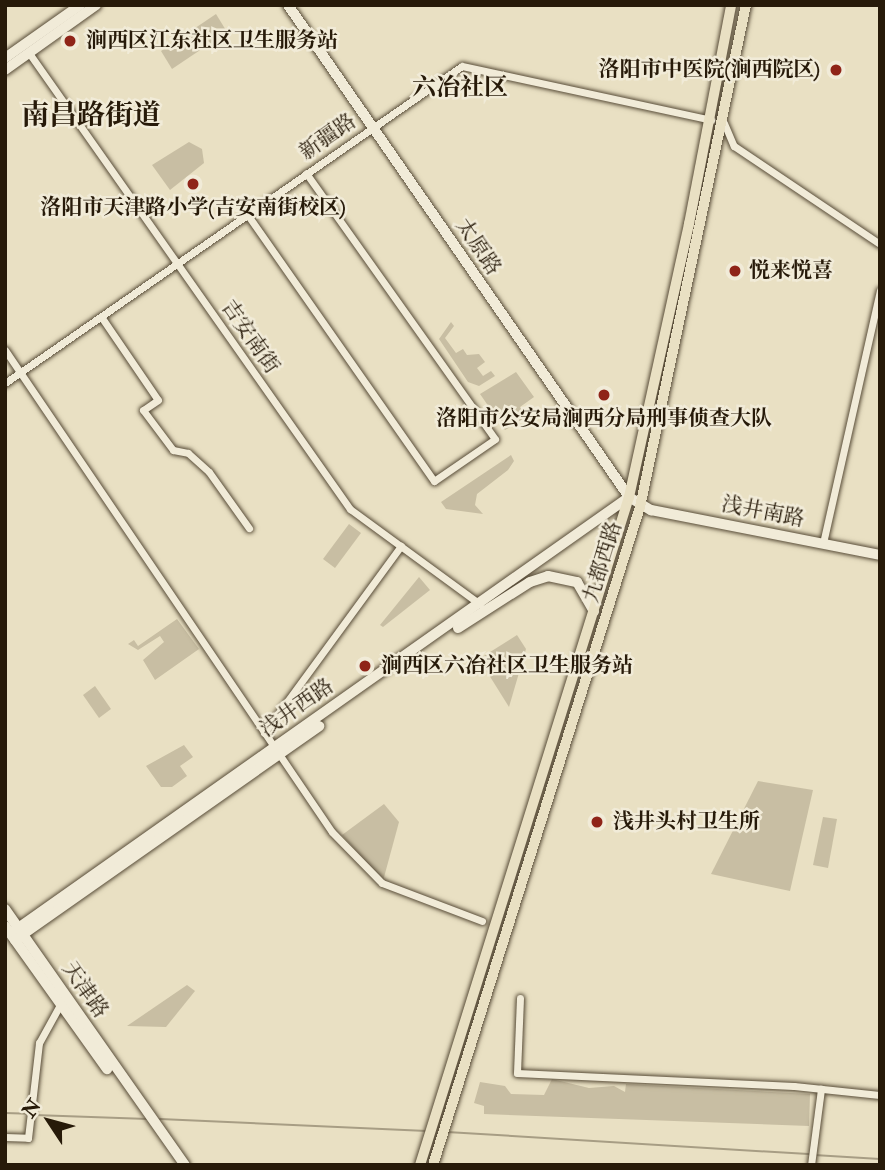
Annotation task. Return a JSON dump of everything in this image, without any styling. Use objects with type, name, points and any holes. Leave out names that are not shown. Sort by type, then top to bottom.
[{"type":"main road","points":[[7,54],[80,5]]},
{"type":"main road","points":[[5,70],[96,5]]},
{"type":"main road","name":"太原路","points":[[288,5],[629,497],[640,504]]},
{"type":"main road","name":"九都西路","points":[[421,1161],[629,497],[711,120],[731,5]]},
{"type":"main road","name":"九都西路","points":[[434,1161],[640,504],[724,123],[746,5]]},
{"type":"main road","name":"浅井西路","points":[[276,751],[629,497]]},
{"type":"main road","name":"浅井南路","points":[[640,504],[880,549]]},
{"type":"main road","name":"浅井南路","points":[[824,540],[880,555]]},
{"type":"main road","name":"浅井西路","points":[[14,932],[276,751],[530,582],[564,576],[578,582],[594,611]]},
{"type":"main road","name":"天津路","points":[[5,909],[14,932],[132,1092],[169,1149]]},
{"type":"main road","name":"天津路","points":[[64,1001],[121,1087],[169,1149]]},
{"type":"main road","points":[[169,1149],[177,1165]]},
{"type":"main road","points":[[169,1149],[185,1165]]},
{"type":"street","name":"吉安南街","points":[[29,53],[351,509],[480,604]]},
{"type":"street","name":"新疆路","points":[[5,383],[462,66],[711,120]]},
{"type":"street","points":[[724,123],[734,146],[880,244]]},
{"type":"street","points":[[247,214],[434,481],[495,439],[306,173]]},
{"type":"street","points":[[824,540],[880,290]]},
{"type":"street","points":[[102,318],[158,400],[144,410],[173,450],[188,453],[209,472],[249,528]]},
{"type":"street","points":[[5,350],[332,832],[382,883],[482,921]]},
{"type":"street","points":[[264,733],[401,546]]},
{"type":"street","points":[[520,998],[517,1073],[821,1089],[880,1095]]},
{"type":"street","points":[[5,1137],[28,1138],[31,1091],[39,1042],[64,1001]]},
{"type":"street","points":[[811,1165],[821,1089]]},
{"type":"shaded area","points":[[216,14],[227,32],[172,69],[161,51]]},
{"type":"shaded area","points":[[189,142],[202,149],[204,163],[170,190],[152,165]]},
{"type":"shaded area","points":[[451,322],[454,326],[445,338],[456,353],[463,349],[467,355],[479,354],[485,362],[477,368],[483,376],[491,371],[495,376],[479,386],[468,382],[439,339]]},
{"type":"shaded area","points":[[516,372],[534,397],[520,407],[528,417],[505,430],[480,394]]},
{"type":"shaded area","points":[[511,455],[514,461],[508,470],[477,494],[475,505],[483,514],[446,509],[441,502]]},
{"type":"shaded area","points":[[349,524],[361,533],[335,568],[323,559]]},
{"type":"shaded area","points":[[419,577],[430,590],[383,627],[380,625]]},
{"type":"shaded area","points":[[177,619],[199,649],[155,680],[143,660],[164,642],[160,636],[138,650],[128,644],[134,640],[138,646]]},
{"type":"shaded area","points":[[517,635],[526,649],[509,707],[479,659]]},
{"type":"shaded area","points":[[95,686],[111,709],[99,718],[83,695]]},
{"type":"shaded area","points":[[184,745],[193,757],[180,766],[187,776],[172,787],[161,787],[146,766]]},
{"type":"shaded area","points":[[758,781],[813,790],[790,891],[711,874]]},
{"type":"shaded area","points":[[384,804],[399,822],[383,881],[342,835]]},
{"type":"shaded area","points":[[823,817],[837,819],[828,868],[813,865]]},
{"type":"shaded area","points":[[187,985],[195,991],[166,1027],[127,1026]]},
{"type":"shaded area","points":[[552,1079],[589,1088],[614,1086],[625,1092],[626,1084],[810,1094],[809,1126],[484,1114],[484,1106],[474,1103],[480,1082],[505,1086],[511,1094],[544,1095]]},
{"type":"waterway","points":[[5,1113],[29,1114]]},
{"type":"waterway","points":[[34,1115],[148,1119]]},
{"type":"waterway","points":[[160,1119],[427,1131]]},
{"type":"waterway","points":[[447,1132],[808,1154]]},
{"type":"waterway","points":[[814,1155],[880,1159]]},
{"type":"place","name":"涧西区江东社区卫生服务站","points":[[70,41]]},
{"type":"place","name":"洛阳市中医院(涧西院区)","points":[[836,70]]},
{"type":"place","name":"洛阳市天津路小学(吉安南街校区)","points":[[193,184]]},
{"type":"place","name":"悦来悦喜","points":[[735,271]]},
{"type":"place","name":"洛阳市公安局涧西分局刑事侦查大队","points":[[604,395]]},
{"type":"place","name":"涧西区六冶社区卫生服务站","points":[[365,666]]},
{"type":"place","name":"浅井头村卫生所","points":[[597,822]]},
{"type":"district","name":"六冶社区","points":[[460,88]]},
{"type":"district","name":"南昌路街道","points":[[91,116]]}]
